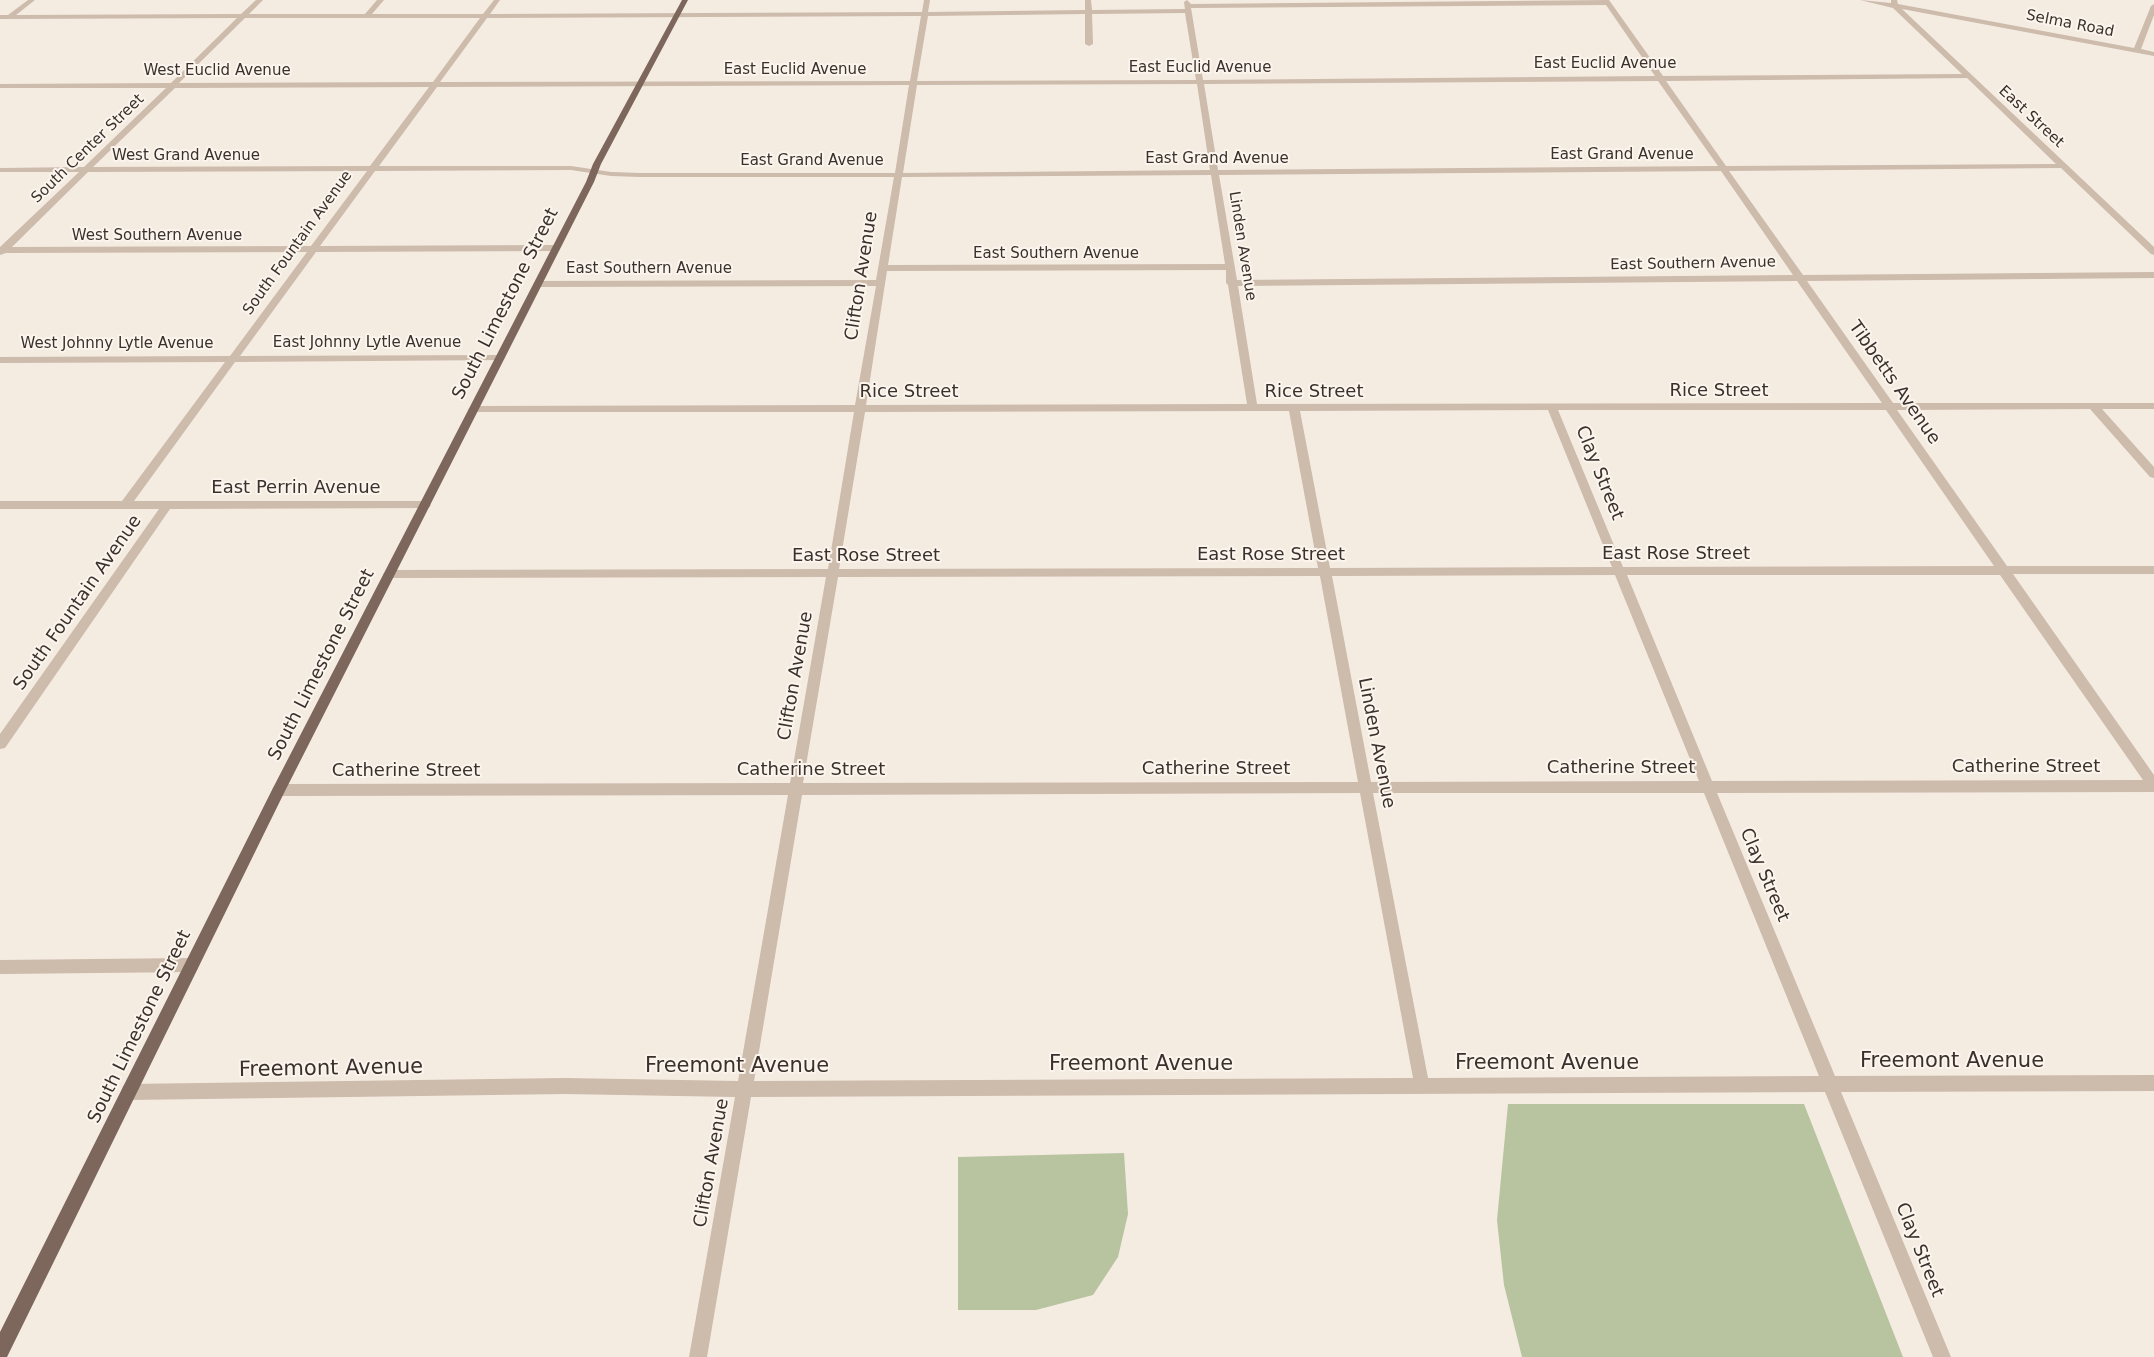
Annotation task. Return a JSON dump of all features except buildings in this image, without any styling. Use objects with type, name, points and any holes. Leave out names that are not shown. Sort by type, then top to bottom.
[{"type":"main road","name":"South Limestone Street","points":[[0,1351],[279,790],[594,172],[685,0]]},
{"type":"street","points":[[0,24],[32,0]]},
{"type":"street","name":"South Center Street","points":[[1,252],[260,0]]},
{"type":"street","points":[[367,16],[381,0]]},
{"type":"street","name":"South Fountain Avenue","points":[[125,505],[497,0]]},
{"type":"street","name":"Clifton Avenue","points":[[698,1357],[833,573],[927,0]]},
{"type":"street","points":[[1088,0],[1089,44]]},
{"type":"street","name":"Selma Road","points":[[1863,0],[1894,3],[2154,54]]},
{"type":"street","points":[[0,18],[924,14],[1088,12],[1187,6],[1607,2]]},
{"type":"street","name":"Tibbetts Avenue","points":[[1607,2],[2154,786]]},
{"type":"street","name":"East Street","points":[[1894,3],[1966,76],[2154,252]]},
{"type":"street","name":"Linden Avenue","points":[[1187,6],[1254,408]]},
{"type":"street","points":[[2137,51],[2154,6]]},
{"type":"street","name":"East Euclid Avenue","points":[[435,84],[1199,82],[1966,76]]},
{"type":"street","name":"West Euclid Avenue","points":[[0,86],[435,84]]},
{"type":"street","name":"East Grand Avenue","points":[[372,169],[572,168],[594,172],[640,175],[898,175],[2063,166]]},
{"type":"street","name":"West Grand Avenue","points":[[0,170],[372,169]]},
{"type":"street","name":"East Southern Avenue","points":[[314,249],[556,248]]},
{"type":"street","name":"West Southern Avenue","points":[[1,252],[314,249]]},
{"type":"street","name":"East Southern Avenue","points":[[882,268],[1229,267]]},
{"type":"street","name":"East Southern Avenue","points":[[1232,283],[2154,275]]},
{"type":"street","name":"East Southern Avenue","points":[[538,284],[880,282]]},
{"type":"street","name":"East Johnny Lytle Avenue","points":[[234,359],[500,358]]},
{"type":"street","name":"West Johnny Lytle Avenue","points":[[0,360],[234,359]]},
{"type":"street","name":"Rice Street","points":[[474,409],[2154,406]]},
{"type":"street","name":"Clay Street","points":[[1552,407],[1618,572],[1942,1357]]},
{"type":"street","points":[[2094,407],[2154,474]]},
{"type":"street","name":"Linden Avenue","points":[[1294,408],[1422,1086]]},
{"type":"street","name":"East Perrin Avenue","points":[[0,506],[424,505]]},
{"type":"street","name":"South Fountain Avenue","points":[[0,744],[167,506]]},
{"type":"street","name":"East Rose Street","points":[[389,574],[2154,570]]},
{"type":"street","name":"Catherine Street","points":[[279,790],[2154,786]]},
{"type":"street","points":[[0,967],[192,965]]},
{"type":"street","name":"Freemont Avenue","points":[[129,1092],[565,1086],[744,1089],[2154,1083]]},
{"type":"green space","points":[[1508,1104],[1804,1104],[1903,1357],[1522,1357],[1504,1285],[1497,1220]]},
{"type":"green space","points":[[1124,1153],[1128,1214],[1118,1257],[1093,1295],[1036,1310],[958,1310],[958,1157]]}]
